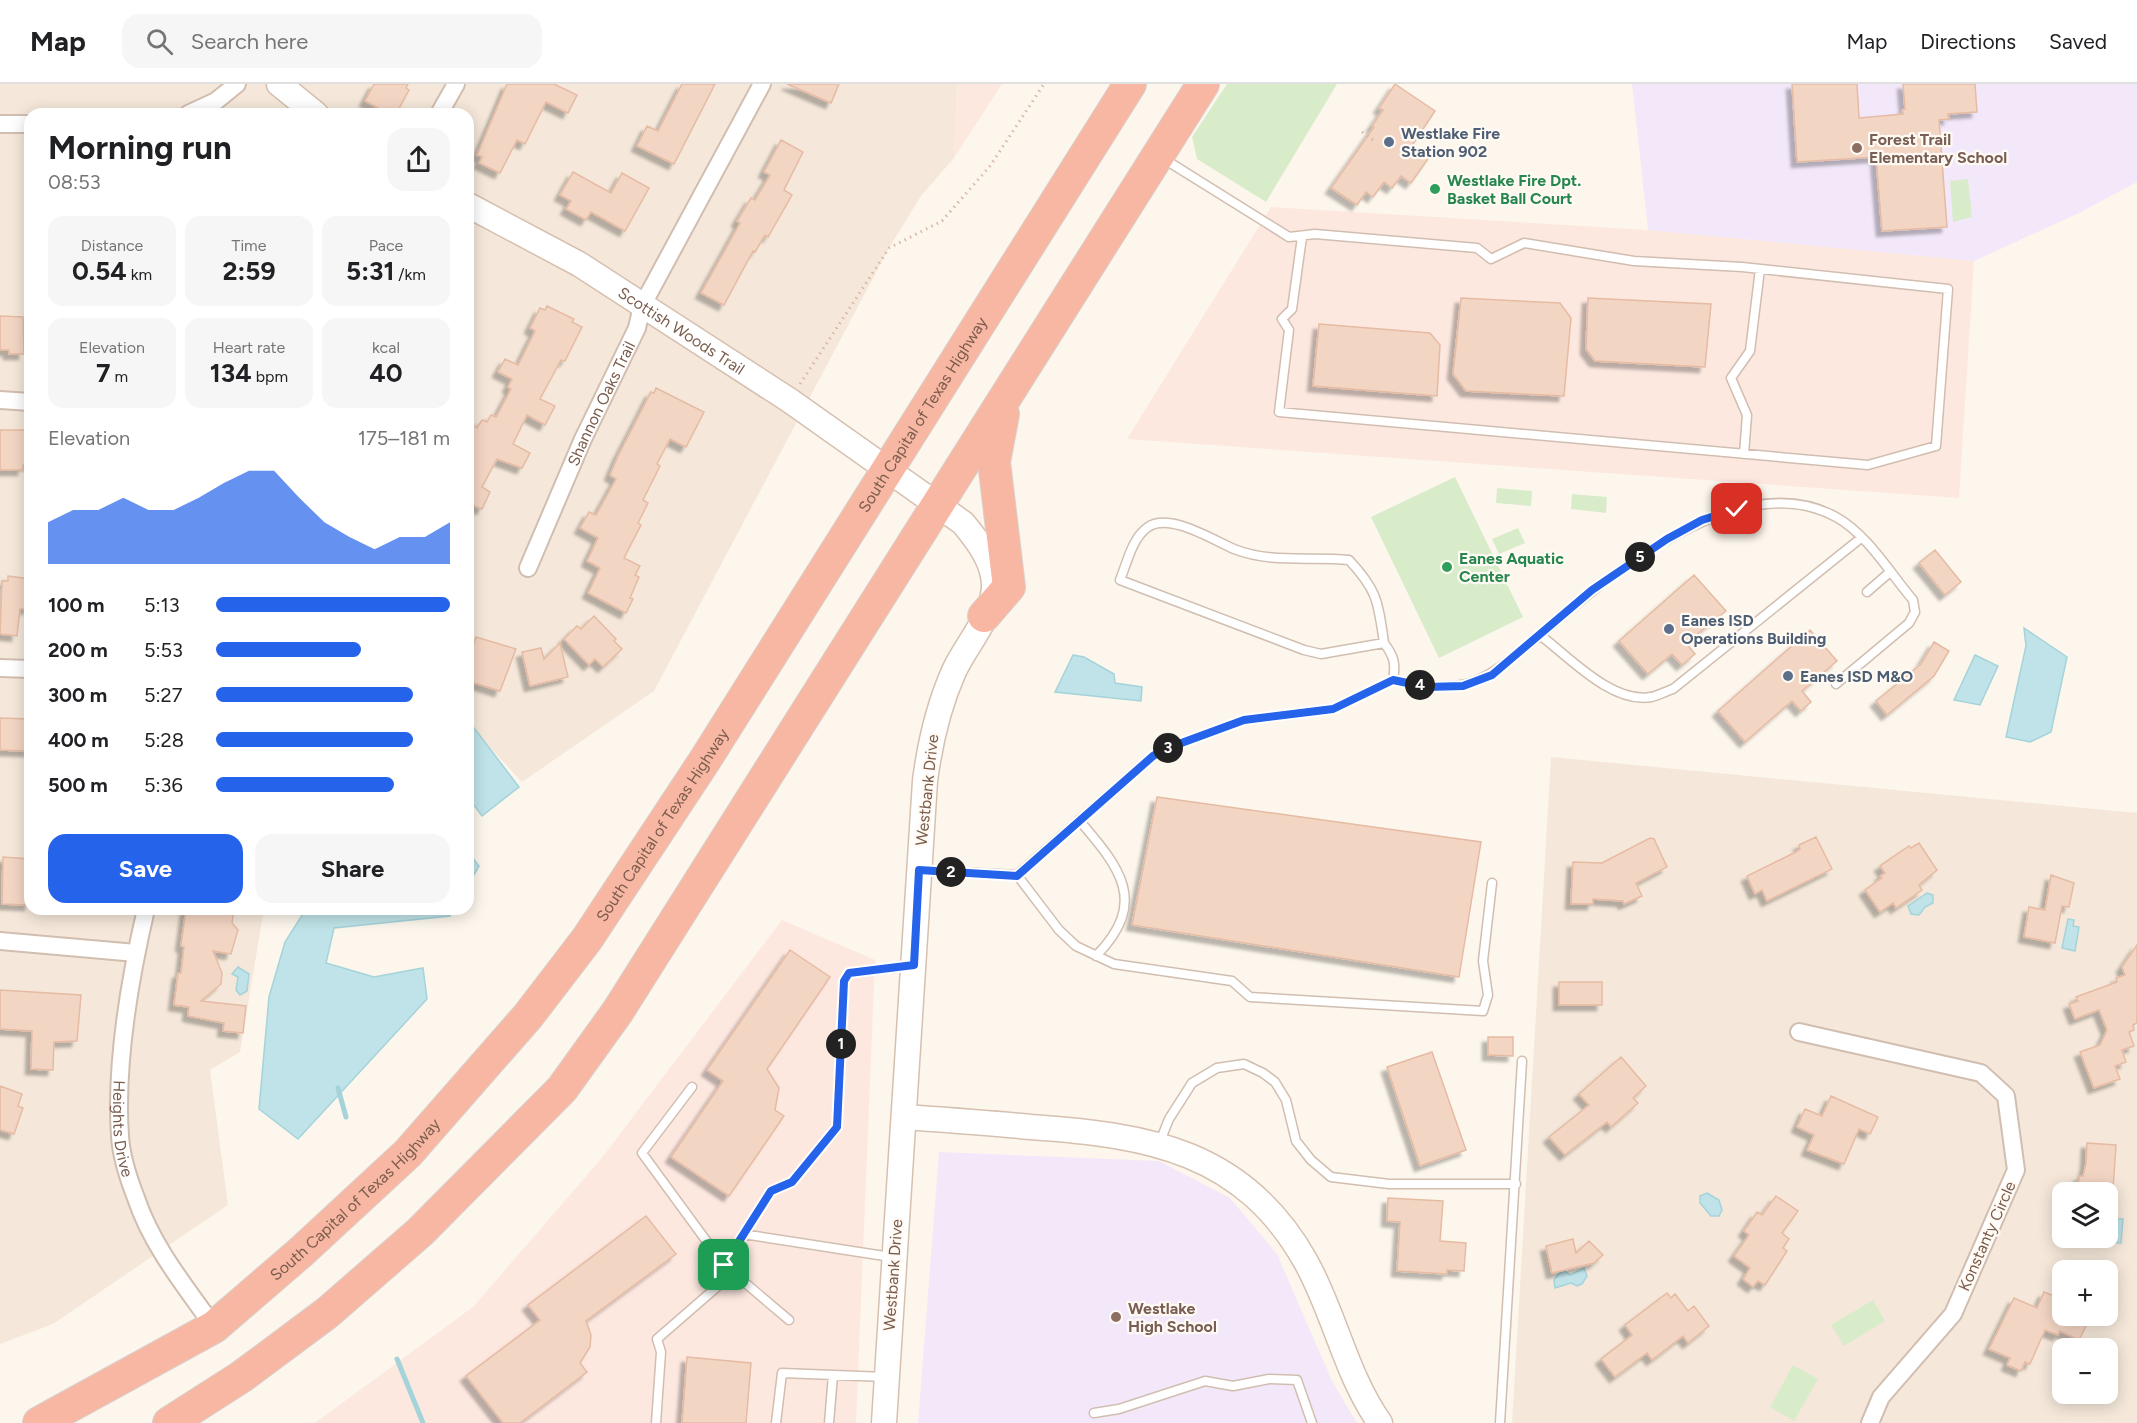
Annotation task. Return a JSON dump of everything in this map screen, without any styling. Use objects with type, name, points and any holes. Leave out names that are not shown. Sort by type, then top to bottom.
[{"type":"highway","name":"South Capital of Texas Highway","points":[[39,1423],[214,1327],[301,1252],[408,1153],[528,1016],[587,939],[705,760],[1130,84]]},
{"type":"highway","points":[[169,1423],[241,1377],[327,1313],[420,1232],[562,1089],[618,1011],[1203,84]]},
{"type":"highway","points":[[984,616],[1009,587],[994,462],[1007,396]]},
{"type":"street","points":[[201,108],[216,101],[237,84]]},
{"type":"street","points":[[279,84],[309,108]]},
{"type":"street","points":[[442,108],[456,84]]},
{"type":"street","name":"Shannon Oaks Trail","points":[[528,568],[583,439],[638,328],[642,306],[762,84]]},
{"type":"street","points":[[0,124],[24,124]]},
{"type":"street","name":"Scottish Woods Trail","points":[[474,208],[579,264],[789,400],[887,470]]},
{"type":"street","points":[[0,400],[24,402]]},
{"type":"street","name":"Westbank Drive","points":[[884,1423],[925,781],[933,728],[939,706],[955,668],[984,616],[994,588],[990,566],[980,543],[963,523],[887,470]]},
{"type":"street","points":[[0,668],[24,669]]},
{"type":"street","name":"Heights Drive","points":[[145,915],[136,952],[119,1083],[120,1138],[136,1199],[160,1251],[214,1327]]},
{"type":"street","points":[[0,941],[136,952]]},
{"type":"street","name":"Konstanty Circle","points":[[1799,1032],[1981,1073],[2006,1096],[2016,1170],[1953,1314],[1881,1397],[1870,1423]]},
{"type":"street","points":[[904,1117],[1081,1130],[1159,1144],[1208,1164],[1243,1186],[1272,1212],[1307,1263],[1364,1400],[1380,1423]]},
{"type":"lane","points":[[1158,156],[1289,237],[1315,234],[1477,248],[1491,259],[1524,243],[1634,261],[1760,269],[1948,289],[1936,446],[1868,465],[1279,412],[1289,330],[1282,320],[1292,309],[1302,237]]},
{"type":"lane","points":[[1744,454],[1747,415],[1731,378],[1750,351],[1760,269]]},
{"type":"lane","points":[[919,870],[1017,876],[1153,756],[1165,749],[1244,720],[1333,709],[1393,680],[1427,687],[1463,686],[1492,675],[1592,590],[1667,539],[1702,520],[1737,509],[1772,504],[1808,507],[1836,517],[1861,538],[1913,600],[1915,612],[1909,623],[1836,684]]},
{"type":"lane","points":[[1384,644],[1321,654],[1304,650],[1120,580],[1136,539],[1148,527],[1160,522],[1190,529],[1237,550],[1264,556],[1294,560],[1349,560],[1368,579],[1375,597],[1384,644],[1391,653],[1396,666],[1393,680]]},
{"type":"lane","points":[[1540,635],[1609,689],[1631,698],[1652,697],[1673,688],[1861,538]]},
{"type":"lane","points":[[1867,592],[1890,572]]},
{"type":"lane","points":[[1079,820],[1116,865],[1124,888],[1124,914],[1113,938],[1096,956]]},
{"type":"lane","points":[[1017,876],[1059,930],[1076,946],[1114,963],[1232,981],[1250,997],[1483,1011],[1488,995],[1488,977],[1483,961],[1491,883]]},
{"type":"lane","points":[[656,1423],[661,1352],[657,1339],[718,1286],[724,1265],[771,1191],[792,1182],[837,1127],[844,981],[849,973],[914,965]]},
{"type":"lane","points":[[1500,1423],[1522,1061]]},
{"type":"lane","points":[[1159,1144],[1169,1119],[1192,1083],[1217,1068],[1244,1064],[1263,1072],[1275,1082],[1286,1100],[1296,1141],[1311,1160],[1331,1177],[1389,1184],[1516,1184]]},
{"type":"lane","points":[[692,1087],[642,1153],[724,1265],[789,1320]]},
{"type":"lane","points":[[743,1234],[895,1258]]},
{"type":"lane","points":[[776,1423],[782,1373],[887,1377]]},
{"type":"lane","points":[[829,1423],[833,1375]]},
{"type":"lane","points":[[1094,1413],[1119,1409],[1205,1381],[1233,1386],[1269,1379],[1297,1380],[1312,1423]]},
{"type":"path","points":[[789,400],[889,248],[942,221],[990,166],[1044,84]]},
{"type":"path","points":[[1362,132],[1373,140]]},
{"type":"shaded area","points":[[0,84],[957,84],[954,158],[921,196],[889,248],[654,691],[522,782],[474,730],[474,108],[24,108],[24,915],[263,915],[240,1052],[210,1070],[228,1205],[53,1324],[0,1344]]},
{"type":"shaded area","points":[[957,84],[1002,84],[954,158]]},
{"type":"shaded area","name":"Forest Trail Elementary School","points":[[1632,84],[2137,84],[2137,182],[2081,212],[1974,261],[1648,230]]},
{"type":"shaded area","points":[[1271,207],[1648,230],[1974,261],[1959,498],[1127,439]]},
{"type":"shaded area","points":[[1551,757],[2137,813],[2137,1423],[1512,1423]]},
{"type":"shaded area","points":[[782,920],[875,960],[856,1423],[315,1423],[473,1307],[601,1159]]},
{"type":"shaded area","name":"Westlake High School","points":[[939,1152],[1159,1161],[1230,1198],[1277,1254],[1332,1381],[1357,1423],[918,1423]]},
{"type":"green space","points":[[1227,84],[1337,84],[1266,202],[1197,159],[1192,137]]},
{"type":"green space","points":[[1968,179],[1972,217],[1953,222],[1950,181]]},
{"type":"green space","name":"Eanes Aquatic Center","points":[[1455,477],[1523,617],[1439,658],[1371,517]]},
{"type":"green space","points":[[1497,488],[1532,491],[1531,506],[1496,503]]},
{"type":"green space","points":[[1572,494],[1607,497],[1606,513],[1571,509]]},
{"type":"green space","points":[[1518,528],[1525,543],[1499,554],[1492,539]]},
{"type":"green space","points":[[1873,1300],[1885,1321],[1844,1346],[1831,1325]]},
{"type":"green space","points":[[1793,1365],[1818,1379],[1794,1421],[1770,1407]]},
{"type":"water","points":[[2024,628],[2067,657],[2051,732],[2030,742],[2006,737],[2026,646]]},
{"type":"water","points":[[1073,655],[1084,657],[1114,674],[1115,683],[1142,687],[1141,701],[1055,692]]},
{"type":"water","points":[[1975,655],[1998,666],[1980,705],[1954,700]]},
{"type":"water","points":[[474,728],[519,787],[482,816],[474,805]]},
{"type":"water","points":[[474,860],[479,866],[474,875]]},
{"type":"water","points":[[1927,893],[1933,895],[1933,903],[1925,907],[1919,915],[1911,914],[1908,906]]},
{"type":"water","points":[[302,915],[451,915],[334,928],[326,963],[374,977],[423,968],[427,999],[298,1139],[259,1109],[269,997],[285,942]]},
{"type":"water","points":[[2068,919],[2074,920],[2073,926],[2079,927],[2075,951],[2062,948]]},
{"type":"water","points":[[238,967],[249,974],[247,991],[240,995],[236,990],[238,977],[232,974]]},
{"type":"water","points":[[1707,1193],[1719,1200],[1722,1210],[1719,1216],[1711,1216],[1700,1203],[1700,1196]]},
{"type":"water","points":[[2118,1219],[2123,1219],[2121,1243],[2118,1243]]},
{"type":"water","points":[[1584,1268],[1587,1276],[1582,1284],[1577,1286],[1571,1283],[1555,1288],[1554,1280],[1559,1273],[1565,1271],[1570,1275]]},
{"type":"building","points":[[374,84],[408,84],[406,88],[409,90],[399,108],[378,108],[365,101]]},
{"type":"building","points":[[507,84],[554,84],[577,95],[568,113],[546,102],[525,144],[517,140],[500,173],[479,163],[482,157],[477,155]]},
{"type":"building","points":[[682,84],[715,84],[674,164],[637,146],[647,126],[658,131]]},
{"type":"building","points":[[787,84],[839,84],[831,103]]},
{"type":"building","name":"Westlake Fire Station 902","points":[[1395,84],[1435,111],[1411,147],[1428,159],[1411,183],[1401,176],[1392,188],[1384,182],[1373,197],[1366,192],[1357,205],[1331,188],[1374,127],[1372,126],[1383,110],[1379,108]]},
{"type":"building","name":"Forest Trail Elementary School","points":[[1792,84],[1857,84],[1859,118],[1903,114],[1902,110],[1905,109],[1903,84],[1975,84],[1977,112],[1948,114],[1949,119],[1939,120],[1947,227],[1882,231],[1876,157],[1797,162]]},
{"type":"building","points":[[781,140],[803,152],[784,190],[792,195],[768,237],[765,235],[755,252],[753,251],[724,305],[701,293],[740,223],[737,221],[751,198],[755,200],[770,175],[764,172]]},
{"type":"building","points":[[573,172],[611,193],[622,173],[649,188],[625,231],[591,212],[586,220],[566,209],[571,201],[560,195]]},
{"type":"building","points":[[1461,298],[1560,303],[1571,318],[1564,396],[1466,391],[1453,374]]},
{"type":"building","points":[[1588,298],[1711,304],[1705,367],[1595,361],[1586,349]]},
{"type":"building","points":[[547,306],[574,319],[572,322],[582,327],[565,361],[561,360],[540,399],[555,406],[545,425],[527,415],[513,444],[530,453],[522,468],[497,459],[482,487],[490,492],[482,509],[474,506],[474,426],[477,428],[482,420],[487,422],[491,415],[496,417],[511,389],[508,387],[512,379],[498,372],[505,359],[518,365],[535,331],[530,328],[540,308],[545,310]]},
{"type":"building","points":[[0,316],[23,317],[24,354],[9,354],[9,350],[0,350]]},
{"type":"building","points":[[1319,324],[1430,333],[1440,345],[1437,396],[1313,386]]},
{"type":"building","points":[[656,388],[704,412],[686,447],[670,439],[643,500],[648,503],[638,523],[641,525],[624,558],[640,566],[635,575],[639,577],[630,598],[633,599],[626,613],[588,593],[600,568],[587,561],[598,538],[580,528],[589,512],[596,515],[616,479],[610,475],[618,456],[651,392],[654,393]]},
{"type":"building","points":[[0,430],[24,430],[23,470],[0,470]]},
{"type":"building","points":[[1935,550],[1961,582],[1945,595],[1919,563]]},
{"type":"building","name":"Eanes ISD Operations Building","points":[[1694,575],[1726,611],[1686,643],[1695,654],[1682,665],[1672,654],[1648,674],[1619,641]]},
{"type":"building","points":[[8,576],[24,578],[24,609],[20,609],[17,636],[0,634],[2,581],[8,581]]},
{"type":"building","points":[[594,616],[616,639],[614,641],[622,649],[603,667],[595,659],[589,665],[564,639],[577,626],[581,629]]},
{"type":"building","name":"Eanes ISD M&O","points":[[1810,630],[1837,661],[1802,691],[1811,702],[1801,711],[1792,701],[1745,742],[1718,711]]},
{"type":"building","points":[[476,637],[516,649],[500,691],[474,683]]},
{"type":"building","points":[[1934,642],[1949,651],[1934,676],[1887,715],[1876,701],[1921,664]]},
{"type":"building","points":[[560,643],[568,677],[530,686],[522,652],[541,648],[544,659]]},
{"type":"building","points":[[0,718],[24,719],[24,751],[0,750]]},
{"type":"building","points":[[1157,797],[1481,842],[1459,977],[1132,925]]},
{"type":"building","points":[[1816,837],[1832,869],[1767,901],[1762,890],[1755,894],[1747,876],[1796,852],[1800,849],[1799,845]]},
{"type":"building","points":[[1650,838],[1654,839],[1667,867],[1636,883],[1642,896],[1624,904],[1623,901],[1593,899],[1593,904],[1571,904],[1573,862],[1602,863]]},
{"type":"building","points":[[1919,843],[1937,870],[1919,885],[1922,890],[1896,908],[1893,903],[1880,912],[1865,890],[1882,878],[1880,876],[1885,873],[1880,866],[1909,846],[1911,848]]},
{"type":"building","points":[[3,857],[24,859],[24,905],[2,904]]},
{"type":"building","points":[[2051,875],[2074,883],[2069,907],[2062,906],[2055,943],[2024,937],[2029,907],[2045,910]]},
{"type":"building","points":[[185,915],[233,915],[232,923],[238,930],[231,954],[213,951],[222,973],[221,984],[201,1001],[246,1006],[243,1033],[223,1031],[224,1023],[188,1016],[189,1007],[174,1005],[178,973],[181,973],[184,947],[181,946]]},
{"type":"building","points":[[2137,945],[2137,1023],[2133,1025],[2134,1030],[2129,1032],[2134,1046],[2122,1050],[2126,1062],[2115,1066],[2120,1079],[2094,1088],[2080,1052],[2100,1045],[2107,1030],[2099,1010],[2075,1019],[2069,1004],[2078,1001],[2076,997],[2117,982],[2116,978],[2125,975],[2122,967]]},
{"type":"building","points":[[790,950],[830,977],[767,1069],[779,1088],[775,1110],[784,1116],[729,1196],[671,1157],[723,1081],[707,1070]]},
{"type":"building","points":[[1559,982],[1602,982],[1602,1005],[1559,1005]]},
{"type":"building","points":[[0,990],[81,995],[77,1041],[54,1042],[53,1070],[31,1069],[32,1031],[0,1029]]},
{"type":"building","points":[[1488,1037],[1513,1037],[1513,1056],[1488,1055]]},
{"type":"building","points":[[1432,1052],[1466,1150],[1420,1166],[1387,1067]]},
{"type":"building","points":[[1621,1057],[1646,1086],[1633,1098],[1638,1103],[1611,1127],[1607,1122],[1565,1155],[1549,1137],[1589,1105],[1579,1094]]},
{"type":"building","points":[[0,1086],[22,1094],[18,1106],[23,1108],[14,1134],[0,1130]]},
{"type":"building","points":[[1831,1096],[1878,1117],[1870,1134],[1859,1129],[1844,1164],[1807,1150],[1814,1135],[1797,1127],[1805,1109],[1822,1116]]},
{"type":"building","points":[[2087,1143],[2116,1145],[2113,1182],[2079,1182],[2079,1176],[2083,1176]]},
{"type":"building","points":[[1776,1196],[1798,1211],[1782,1233],[1789,1239],[1783,1248],[1787,1251],[1765,1285],[1758,1281],[1753,1287],[1743,1279],[1750,1268],[1734,1256],[1749,1235],[1744,1231],[1757,1212],[1762,1215]]},
{"type":"building","points":[[1388,1198],[1443,1201],[1440,1241],[1466,1243],[1464,1271],[1447,1270],[1447,1274],[1397,1271],[1400,1222],[1387,1221]]},
{"type":"building","points":[[646,1216],[676,1254],[586,1321],[591,1335],[590,1347],[580,1363],[587,1372],[520,1423],[503,1423],[466,1376],[540,1320],[528,1305]]},
{"type":"building","points":[[1573,1239],[1576,1253],[1589,1241],[1603,1255],[1594,1263],[1552,1273],[1546,1246]]},
{"type":"building","points":[[2044,1292],[2052,1295],[2052,1326],[2086,1326],[2080,1338],[2060,1331],[2058,1335],[2045,1330],[2030,1364],[2025,1362],[2021,1371],[2007,1365],[2010,1358],[1989,1349],[2014,1298],[2037,1308]]},
{"type":"building","points":[[1667,1293],[1671,1298],[1675,1294],[1688,1311],[1694,1306],[1709,1326],[1688,1343],[1683,1336],[1652,1360],[1647,1353],[1615,1377],[1601,1359],[1632,1335],[1625,1325]]},
{"type":"building","points":[[687,1357],[751,1363],[746,1423],[682,1423]]},
{"type":"waterway","points":[[338,1088],[346,1117]]},
{"type":"waterway","points":[[397,1359],[423,1423]]},
{"type":"place","name":"Westlake Fire Station 902","points":[[1389,142]]},
{"type":"place","name":"Forest Trail Elementary School","points":[[1857,148]]},
{"type":"place","name":"Westlake Fire Dpt. Basket Ball Court","points":[[1435,189]]},
{"type":"place","name":"Eanes Aquatic Center","points":[[1447,567]]},
{"type":"place","name":"Eanes ISD Operations Building","points":[[1669,629]]},
{"type":"place","name":"Eanes ISD M&O","points":[[1788,676]]},
{"type":"place","name":"Westlake High School","points":[[1116,1317]]},
{"type":"route","points":[[724,1265],[771,1191],[792,1182],[837,1127],[844,981],[849,973],[914,965],[919,870],[1017,876],[1153,756],[1165,749],[1244,720],[1333,709],[1393,680],[1427,687],[1463,686],[1492,675],[1592,590],[1667,539],[1702,520],[1737,509]]}]
